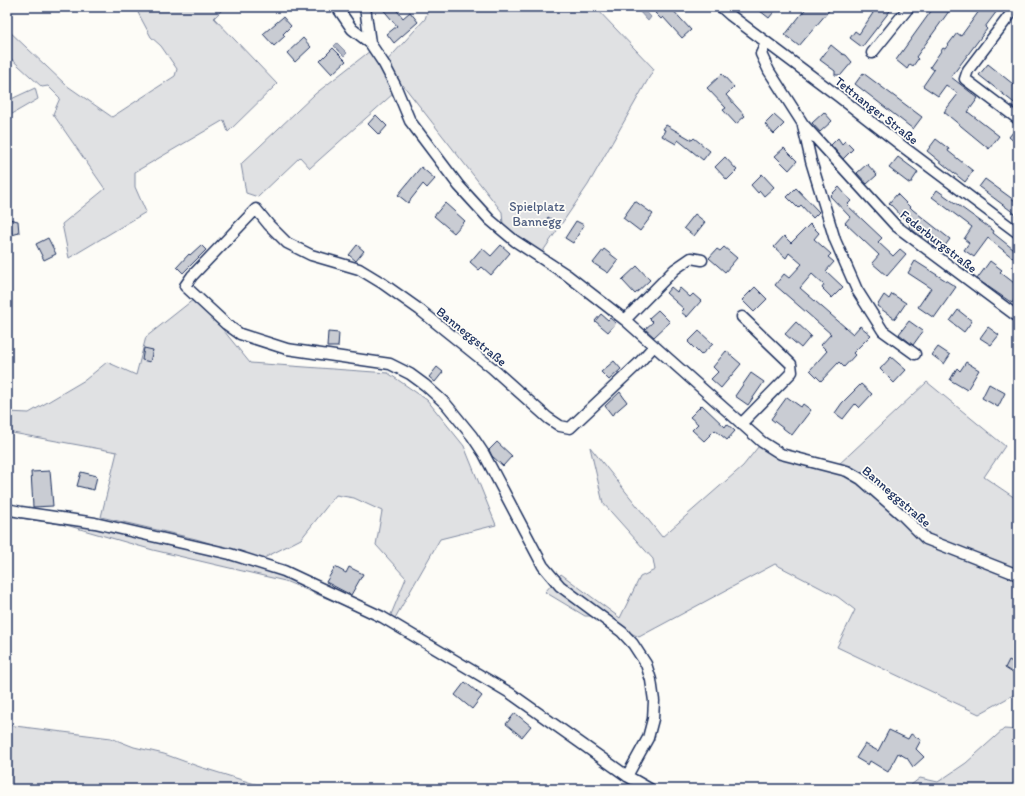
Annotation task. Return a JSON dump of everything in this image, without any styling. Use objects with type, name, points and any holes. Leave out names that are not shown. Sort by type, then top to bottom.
[{"type":"street","name":"Banneggstraße","points":[[337,7],[352,28],[370,44],[384,64],[395,85],[410,121],[459,186],[490,220],[515,241],[567,275],[625,320],[762,442],[781,454],[847,471],[861,479],[902,515],[926,539],[1018,575]]},
{"type":"street","points":[[365,7],[370,44]]},
{"type":"street","name":"Tettnanger Straße","points":[[721,7],[766,43],[1018,233]]},
{"type":"street","points":[[872,53],[909,7]]},
{"type":"street","points":[[1016,7],[968,70],[965,79],[1018,119]]},
{"type":"street","name":"Federburgstraße","points":[[766,43],[761,54],[803,124],[896,226],[1018,317]]},
{"type":"street","name":"Federburgstraße","points":[[803,124],[811,161],[836,240],[857,290],[883,331],[915,354]]},
{"type":"street","name":"Banneggstraße","points":[[627,776],[648,738],[653,719],[654,701],[651,680],[646,664],[633,644],[622,632],[560,586],[543,566],[484,454],[472,436],[446,404],[410,374],[390,364],[287,349],[240,334],[226,324],[185,286],[192,276],[256,209],[279,236],[293,248],[311,255],[359,269],[420,310],[491,367],[548,418],[560,426],[570,428],[638,364],[654,346]]},
{"type":"street","points":[[625,320],[675,269],[691,258],[702,260]]},
{"type":"street","points":[[741,424],[792,372],[791,364],[742,317]]},
{"type":"street","points":[[7,509],[94,522],[230,554],[284,571],[382,617],[510,693],[627,776],[650,789]]},
{"type":"green space","points":[[135,7],[225,7],[214,18],[277,84],[228,132],[224,120],[135,172],[135,187],[146,212],[69,258],[62,224],[105,189],[53,114],[60,98],[48,86],[42,87],[7,55],[7,29],[66,85],[112,117],[175,76],[177,69],[161,46],[151,37]]},
{"type":"green space","name":"Spielplatz Bannegg","points":[[429,7],[595,7],[654,69],[588,185],[541,254],[503,225],[502,212],[403,85],[310,168],[300,157],[258,197],[246,193],[241,164],[315,94],[370,51],[384,64],[425,19]]},
{"type":"green space","points":[[35,88],[38,99],[7,117],[7,101]]},
{"type":"green space","points":[[194,299],[220,326],[250,363],[388,373],[427,400],[464,446],[496,525],[440,539],[395,618],[390,617],[406,578],[376,545],[382,511],[354,498],[336,495],[301,539],[262,559],[196,539],[101,517],[117,452],[7,432],[7,412],[29,413],[85,380],[107,362],[136,375],[146,337]]},
{"type":"green space","points":[[927,382],[1005,446],[984,477],[1018,500],[1018,696],[1015,694],[979,714],[837,647],[855,610],[838,597],[775,564],[639,637],[595,616],[585,616],[545,592],[561,574],[620,618],[640,577],[655,570],[653,559],[603,503],[590,447],[662,537],[743,466],[762,442],[837,466]]},
{"type":"green space","points":[[7,513],[102,526],[236,559],[279,573],[365,614],[285,581],[153,550],[66,525],[7,516]]},
{"type":"green space","points":[[7,725],[111,738],[134,747],[164,754],[271,789],[7,789]]},
{"type":"green space","points":[[1004,729],[1018,730],[1018,789],[906,789],[920,778],[938,782],[966,763]]},
{"type":"shaded area","points":[[642,7],[651,17],[648,21],[638,10]]},
{"type":"shaded area","points":[[337,43],[347,53],[344,56],[334,46]]},
{"type":"building","points":[[381,7],[394,7],[403,18],[410,12],[418,22],[394,43],[387,34],[397,26]]},
{"type":"building","points":[[654,7],[670,7],[691,30],[682,38],[663,17],[661,19],[655,13],[658,11]]},
{"type":"building","points":[[755,7],[778,7],[769,18]]},
{"type":"building","points":[[807,7],[832,7],[799,46],[785,35]]},
{"type":"building","points":[[876,7],[893,7],[862,47],[850,38],[855,31],[859,34]]},
{"type":"building","points":[[934,7],[952,7],[916,57],[918,59],[913,66],[910,64],[907,69],[896,60]]},
{"type":"building","points":[[982,7],[1000,7],[985,27],[987,29],[951,77],[978,98],[968,112],[999,136],[989,149],[944,112],[958,94],[946,85],[938,96],[923,86],[934,70],[930,67],[943,48],[945,49],[957,33],[961,36]]},
{"type":"building","points":[[283,17],[291,26],[283,34],[285,36],[274,46],[263,34]]},
{"type":"building","points":[[303,38],[311,47],[295,62],[287,53]]},
{"type":"building","points":[[831,45],[842,54],[846,55],[852,62],[841,75],[835,75],[835,71],[820,60]]},
{"type":"building","points":[[333,48],[346,61],[332,74],[320,61]]},
{"type":"building","points":[[988,64],[1018,88],[1018,106],[979,75]]},
{"type":"building","points":[[863,73],[922,117],[913,129],[855,84]]},
{"type":"building","points":[[722,74],[734,87],[726,95],[745,116],[736,124],[723,110],[726,108],[707,88]]},
{"type":"building","points":[[824,112],[832,121],[820,132],[812,123]]},
{"type":"building","points":[[376,115],[387,126],[379,135],[368,124]]},
{"type":"building","points":[[774,115],[784,124],[774,134],[765,124]]},
{"type":"building","points":[[666,125],[692,140],[694,138],[710,151],[703,160],[678,140],[676,144],[662,136],[665,130],[663,129]]},
{"type":"building","points":[[1018,126],[1018,145],[1009,137]]},
{"type":"building","points":[[838,138],[842,144],[845,141],[853,149],[843,159],[831,145]]},
{"type":"building","points":[[936,139],[949,149],[948,151],[973,171],[965,182],[927,151]]},
{"type":"building","points":[[784,148],[797,161],[789,170],[775,156]]},
{"type":"building","points":[[725,157],[737,170],[727,180],[715,167]]},
{"type":"building","points":[[898,157],[918,172],[910,184],[889,168]]},
{"type":"building","points":[[867,164],[877,175],[867,184],[857,173]]},
{"type":"building","points":[[421,167],[435,179],[427,188],[423,184],[408,203],[398,195]]},
{"type":"building","points":[[762,174],[774,187],[764,196],[760,191],[758,193],[751,185]]},
{"type":"building","points":[[985,179],[1018,203],[1018,216],[979,187]]},
{"type":"building","points":[[839,187],[851,201],[847,205],[882,238],[878,242],[893,256],[900,249],[906,254],[887,276],[872,263],[879,255],[845,223],[850,217],[830,196]]},
{"type":"building","points":[[796,188],[819,212],[813,218],[801,205],[798,208],[787,197]]},
{"type":"building","points":[[937,190],[994,231],[993,233],[1018,253],[1018,262],[988,238],[974,257],[964,250],[969,243],[964,239],[972,227],[932,197]]},
{"type":"building","points":[[897,194],[913,210],[950,239],[941,251],[928,242],[932,236],[926,232],[922,237],[915,232],[889,203]]},
{"type":"building","points":[[635,201],[653,214],[640,231],[623,218]]},
{"type":"building","points":[[445,203],[465,221],[454,233],[434,216]]},
{"type":"building","points":[[695,214],[705,222],[694,236],[684,228]]},
{"type":"building","points":[[548,217],[554,221],[550,228],[544,224]]},
{"type":"building","points":[[9,219],[18,221],[19,233],[12,235]]},
{"type":"building","points":[[576,221],[584,225],[573,243],[565,238]]},
{"type":"building","points":[[810,224],[819,233],[814,239],[831,254],[828,257],[834,262],[826,271],[843,287],[832,298],[822,288],[824,285],[812,274],[800,288],[853,334],[860,326],[871,335],[853,353],[855,355],[844,367],[839,362],[821,381],[810,370],[827,351],[821,345],[831,334],[775,285],[784,274],[789,278],[802,264],[789,253],[786,258],[774,247],[784,236],[791,243]]},
{"type":"building","points":[[48,238],[56,254],[44,260],[36,244]]},
{"type":"building","points":[[201,245],[206,250],[183,273],[177,267],[189,254],[190,255]]},
{"type":"building","points":[[357,245],[364,251],[356,261],[349,255]]},
{"type":"building","points":[[501,245],[510,253],[491,275],[482,267],[479,270],[470,262],[482,248],[491,256]]},
{"type":"building","points":[[724,247],[737,258],[725,272],[709,258],[717,249],[720,251]]},
{"type":"building","points":[[604,249],[618,260],[608,273],[593,263]]},
{"type":"building","points":[[915,261],[956,287],[934,318],[918,307],[931,288],[908,273]]},
{"type":"building","points":[[990,261],[1002,270],[1000,272],[1018,286],[1018,294],[1012,303],[977,279]]},
{"type":"building","points":[[637,266],[650,280],[635,294],[622,280]]},
{"type":"building","points":[[671,287],[677,292],[680,288],[690,297],[693,294],[701,301],[687,317],[681,312],[684,309],[666,293]]},
{"type":"building","points":[[755,287],[767,299],[754,312],[742,300]]},
{"type":"building","points":[[892,294],[906,303],[895,319],[877,306],[884,295],[889,299]]},
{"type":"building","points":[[658,310],[670,322],[654,337],[645,329],[653,322],[649,318]]},
{"type":"building","points":[[958,310],[972,321],[964,332],[950,321]]},
{"type":"building","points":[[601,314],[608,320],[610,318],[616,323],[608,332],[595,321]]},
{"type":"building","points":[[909,321],[923,331],[913,345],[899,334]]},
{"type":"building","points":[[796,322],[811,336],[801,348],[785,334]]},
{"type":"building","points":[[988,327],[999,335],[991,345],[980,338]]},
{"type":"building","points":[[699,331],[713,344],[701,355],[688,342]]},
{"type":"building","points":[[328,332],[339,333],[338,347],[327,347]]},
{"type":"building","points":[[938,347],[950,355],[944,364],[932,355]]},
{"type":"building","points":[[144,348],[153,350],[150,362],[142,360]]},
{"type":"building","points":[[726,351],[741,364],[721,388],[711,379],[718,372],[713,367]]},
{"type":"building","points":[[891,357],[906,370],[894,383],[880,369]]},
{"type":"building","points":[[614,361],[621,369],[609,380],[601,372]]},
{"type":"building","points":[[966,362],[979,370],[967,390],[950,380],[957,368],[960,371]]},
{"type":"building","points":[[437,367],[443,372],[435,382],[429,377]]},
{"type":"building","points":[[751,373],[764,382],[748,405],[735,396]]},
{"type":"building","points":[[861,384],[872,394],[859,408],[855,404],[843,419],[835,413],[842,403]]},
{"type":"building","points":[[989,384],[1005,393],[998,407],[982,398]]},
{"type":"building","points":[[620,392],[627,402],[612,415],[605,406]]},
{"type":"building","points":[[787,397],[801,407],[803,404],[811,410],[792,435],[771,419]]},
{"type":"building","points":[[702,405],[725,427],[727,424],[735,431],[727,440],[715,430],[704,441],[692,430],[698,424],[690,417]]},
{"type":"building","points":[[497,442],[512,456],[503,466],[492,456],[489,450]]},
{"type":"building","points":[[50,471],[53,506],[33,507],[31,472]]},
{"type":"building","points":[[81,472],[97,476],[94,490],[77,486]]},
{"type":"building","points":[[335,567],[346,573],[349,567],[363,574],[351,595],[326,582]]},
{"type":"building","points":[[1009,660],[1018,665],[1013,673],[1005,668]]},
{"type":"building","points":[[465,682],[482,696],[472,709],[455,695]]},
{"type":"building","points":[[515,713],[531,726],[522,737],[506,724]]},
{"type":"building","points":[[889,730],[908,739],[911,734],[921,740],[916,749],[924,757],[913,767],[907,758],[898,753],[888,772],[870,761],[868,765],[856,758],[865,744],[878,751]]}]
